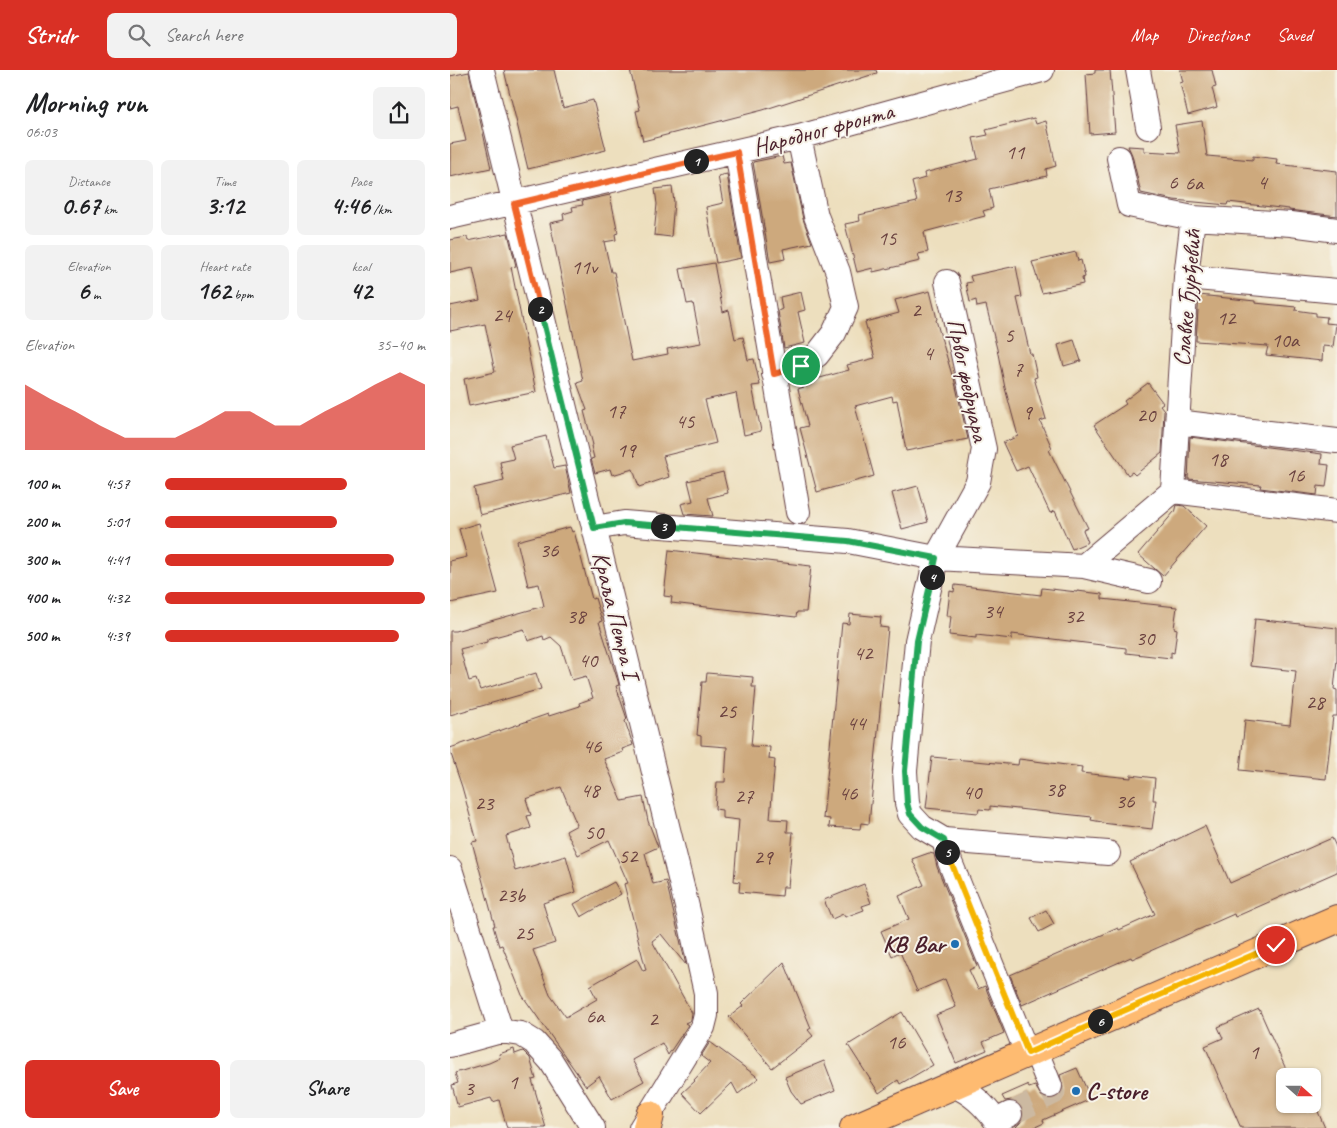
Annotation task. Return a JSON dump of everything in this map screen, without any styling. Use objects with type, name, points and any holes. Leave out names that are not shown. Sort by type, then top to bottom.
[{"type":"main road","points":[[854,1128],[1337,919]]},
{"type":"street","name":"Краља Петра I","points":[[482,70],[688,911],[706,993],[706,1015],[703,1027],[646,1124]]},
{"type":"street","name":"Народног фронта","points":[[450,217],[514,204],[799,137],[1042,70]]},
{"type":"street","points":[[1138,70],[1148,127]]},
{"type":"street","points":[[774,374],[801,366],[817,355],[834,333],[846,308],[838,272],[816,216],[799,137]]},
{"type":"street","points":[[737,152],[798,512]]},
{"type":"street","points":[[1119,158],[1129,205],[1193,218]]},
{"type":"street","name":"Славке Ђурђевић","points":[[1173,491],[1186,276],[1193,218],[1290,224],[1337,230]]},
{"type":"street","points":[[1186,276],[1337,291]]},
{"type":"street","name":"Првог фебруара","points":[[936,558],[978,482],[984,449],[947,282]]},
{"type":"street","points":[[1177,422],[1337,441]]},
{"type":"street","points":[[1084,566],[1173,491],[1337,511]]},
{"type":"street","points":[[594,528],[624,523],[848,541],[936,558],[1084,566],[1149,581]]},
{"type":"street","points":[[936,558],[917,641],[905,771],[907,803],[910,814],[922,827],[944,840],[1108,853]]},
{"type":"street","points":[[944,840],[950,862],[1031,1051],[1050,1086]]},
{"type":"street","points":[[450,868],[501,1031]]},
{"type":"street","points":[[450,1045],[501,1031],[521,1034],[534,1042],[550,1061],[593,1128]]},
{"type":"street","points":[[953,1085],[971,1094],[996,1121],[1010,1114]]},
{"type":"building","points":[[504,70],[554,70],[563,108],[593,100],[606,150],[528,169]]},
{"type":"building","points":[[630,70],[876,70],[877,73],[763,110],[643,141],[636,111],[640,110]]},
{"type":"building","points":[[1095,70],[1110,70],[1115,132],[1090,134],[1086,74],[1095,73]]},
{"type":"building","points":[[1180,70],[1212,70],[1216,87],[1212,88],[1217,107],[1188,115],[1180,83],[1183,82]]},
{"type":"building","points":[[469,72],[491,168],[450,177],[450,144],[466,141],[458,106],[450,108],[450,76]]},
{"type":"building","points":[[1034,118],[1036,124],[1046,121],[1049,134],[1056,166],[1046,169],[1047,176],[989,189],[993,208],[983,211],[985,216],[924,232],[928,252],[918,254],[920,261],[873,272],[873,268],[857,272],[845,224],[860,221],[859,215],[917,202],[912,182],[925,178],[924,173],[978,159],[973,138],[988,135],[986,130]]},
{"type":"building","points":[[1202,121],[1207,156],[1253,160],[1253,156],[1277,159],[1276,164],[1337,171],[1337,216],[1228,202],[1227,205],[1174,200],[1141,193],[1128,146],[1144,147],[1144,151],[1180,153],[1175,125]]},
{"type":"building","points":[[782,156],[784,164],[791,163],[803,219],[812,243],[783,249],[785,259],[770,262],[753,162]]},
{"type":"building","points":[[727,174],[741,258],[716,263],[706,207],[723,203],[718,176]]},
{"type":"building","points":[[672,187],[674,202],[671,237],[654,235],[657,204],[655,189]]},
{"type":"building","points":[[610,195],[618,233],[615,234],[616,240],[604,242],[611,272],[614,272],[632,361],[668,354],[667,349],[701,343],[693,303],[687,304],[680,269],[714,263],[723,312],[729,310],[735,339],[743,337],[748,360],[754,359],[760,385],[752,386],[761,431],[744,435],[736,393],[705,400],[716,443],[663,456],[669,477],[639,487],[633,469],[612,475],[610,469],[595,473],[591,459],[594,458],[591,446],[593,445],[584,411],[587,410],[577,383],[583,381],[550,223],[564,220],[563,214],[573,211],[572,207],[583,205],[582,201]]},
{"type":"building","points":[[508,233],[516,266],[511,267],[536,392],[469,406],[464,379],[495,372],[485,324],[450,331],[450,306],[480,300],[473,268],[450,273],[450,240],[467,237],[468,241]]},
{"type":"building","points":[[1076,252],[1078,261],[1081,260],[1085,277],[1082,278],[1083,284],[1042,293],[1032,262]]},
{"type":"building","points":[[1016,266],[1022,297],[1017,298],[1037,377],[1034,378],[1046,419],[1040,421],[1052,448],[1049,450],[1088,528],[1083,530],[1088,542],[1072,549],[1055,511],[1050,513],[1028,466],[1016,471],[1003,443],[1018,436],[986,305],[977,307],[976,300],[970,302],[966,283],[972,282],[970,276]]},
{"type":"building","points":[[930,291],[936,320],[953,374],[968,439],[906,451],[897,400],[893,401],[892,396],[855,406],[874,476],[817,492],[800,428],[808,426],[798,389],[810,385],[809,381],[849,370],[847,365],[875,358],[865,322],[899,313],[895,300]]},
{"type":"building","points":[[801,292],[805,310],[798,312],[805,343],[784,348],[778,311],[782,309],[780,297]]},
{"type":"building","points":[[1199,295],[1296,307],[1295,310],[1316,313],[1316,316],[1327,317],[1326,323],[1336,324],[1333,347],[1323,346],[1322,361],[1266,355],[1268,346],[1196,341]]},
{"type":"building","points":[[1074,340],[1081,361],[1064,366],[1058,345]]},
{"type":"building","points":[[1148,383],[1163,403],[1160,405],[1164,410],[1162,453],[1135,475],[1132,472],[1128,475],[1094,425],[1126,404],[1124,401]]},
{"type":"building","points":[[546,436],[554,468],[565,466],[571,493],[480,515],[474,488],[504,481],[500,462],[514,459],[510,445]]},
{"type":"building","points":[[1190,437],[1322,454],[1321,464],[1329,465],[1326,487],[1318,486],[1317,495],[1260,488],[1261,485],[1188,479]]},
{"type":"building","points":[[723,472],[728,493],[708,498],[713,516],[684,514],[681,504],[693,501],[688,481]]},
{"type":"building","points":[[918,486],[928,522],[902,529],[892,493]]},
{"type":"building","points":[[1177,505],[1184,506],[1206,526],[1163,576],[1138,554],[1175,513]]},
{"type":"building","points":[[479,523],[498,593],[450,603],[450,561],[467,557],[459,529]]},
{"type":"building","points":[[570,527],[572,532],[574,531],[592,599],[595,598],[602,621],[599,622],[618,681],[619,685],[616,686],[633,745],[622,749],[623,752],[604,759],[622,801],[643,797],[648,821],[658,847],[645,853],[653,884],[666,881],[686,965],[661,934],[652,941],[692,1013],[691,1020],[685,1023],[688,1025],[668,1055],[662,1043],[632,1060],[644,1081],[612,1099],[599,1076],[586,1086],[522,995],[502,945],[499,946],[472,842],[477,841],[450,751],[450,748],[548,714],[549,716],[580,706],[579,703],[593,698],[586,676],[572,680],[561,646],[551,637],[544,640],[543,636],[528,641],[524,629],[460,649],[469,681],[476,679],[480,690],[536,673],[541,689],[450,715],[450,631],[544,606],[539,584],[528,586],[517,541]],"holes":[[[561,787],[577,825],[566,831],[578,855],[609,840],[628,883],[624,884],[646,970],[643,971],[637,959],[590,986],[597,999],[566,1017],[550,995],[533,950],[555,943],[543,903],[576,892],[566,856],[515,871],[506,836],[531,828],[527,816],[531,815],[526,799]]]},
{"type":"building","points":[[669,550],[811,566],[806,612],[797,612],[796,617],[671,603],[672,597],[664,596]]},
{"type":"building","points":[[955,585],[1041,595],[1042,588],[1077,591],[1102,594],[1102,599],[1177,607],[1174,628],[1177,629],[1174,653],[1171,652],[1171,658],[1126,653],[1126,648],[1012,634],[1012,639],[976,635],[976,638],[949,635],[951,616],[947,616],[950,591],[954,592]]},
{"type":"building","points":[[850,614],[881,617],[880,627],[888,628],[869,824],[861,823],[860,829],[829,827],[830,819],[823,818],[842,623],[849,624]]},
{"type":"building","points":[[1255,619],[1337,628],[1337,660],[1334,689],[1337,690],[1337,716],[1333,716],[1326,779],[1240,770],[1245,720],[1290,725],[1296,671],[1250,666]]},
{"type":"building","points":[[707,673],[753,677],[752,687],[756,687],[751,746],[770,747],[769,759],[775,760],[770,819],[788,820],[787,832],[793,832],[788,887],[783,887],[782,896],[739,892],[740,882],[734,881],[739,820],[722,818],[722,810],[715,809],[717,782],[725,782],[727,747],[701,745],[701,736],[697,735],[702,682],[706,682]]},
{"type":"building","points":[[932,757],[1018,765],[1019,759],[1082,767],[1081,773],[1131,778],[1131,775],[1155,778],[1153,800],[1156,800],[1152,829],[1102,823],[1091,820],[1092,817],[990,806],[990,810],[979,809],[978,813],[926,808]]},
{"type":"building","points":[[1205,826],[1230,883],[1332,838],[1337,849],[1337,872],[1235,917],[1234,914],[1132,959],[1131,957],[1022,1005],[1010,975],[1155,914],[1130,862]]},
{"type":"building","points":[[929,853],[934,854],[937,867],[977,966],[969,970],[978,989],[985,986],[1004,1033],[983,1042],[987,1050],[956,1063],[936,1015],[956,1007],[945,979],[917,991],[900,952],[892,956],[881,931],[909,919],[899,896],[924,885],[912,859]]},
{"type":"building","points":[[614,882],[621,894],[581,917],[574,904]]},
{"type":"building","points":[[864,884],[871,903],[862,906],[864,910],[845,917],[843,914],[832,919],[824,900]]},
{"type":"building","points":[[1046,910],[1054,924],[1039,932],[1031,918]]},
{"type":"building","points":[[784,962],[811,1028],[808,1030],[813,1036],[772,1068],[729,1017],[743,1006],[741,1004]]},
{"type":"building","points":[[1259,1009],[1285,1068],[1276,1068],[1276,1113],[1319,1113],[1325,1128],[1241,1128],[1205,1046],[1223,1038],[1218,1027]]},
{"type":"building","points":[[902,1012],[933,1065],[900,1084],[898,1080],[879,1093],[848,1045]]},
{"type":"building","points":[[710,1042],[759,1078],[738,1094],[732,1083],[701,1113],[682,1093],[710,1063],[701,1056]]},
{"type":"building","points":[[514,1049],[515,1054],[523,1051],[530,1058],[536,1079],[532,1080],[546,1128],[507,1128],[499,1100],[493,1102],[491,1098],[458,1107],[452,1085],[458,1083],[455,1073],[489,1063],[500,1058],[499,1054]]},
{"type":"building","points":[[824,1061],[835,1090],[801,1104],[791,1091],[785,1077]]},
{"type":"building","points":[[1077,1068],[1091,1099],[1043,1120],[1044,1123],[1033,1128],[1016,1128],[1024,1115],[1022,1108],[1017,1102],[1005,1101],[1002,1096],[1027,1085],[1029,1088],[1035,1086],[1042,1097],[1049,1100],[1055,1099],[1060,1095],[1063,1088],[1060,1075]]},
{"type":"tunnel","points":[[1010,1114],[1053,1093],[1050,1086]]},
{"type":"place","name":"KB Bar","points":[[955,944]]},
{"type":"place","name":"C-store","points":[[1076,1091]]},
{"type":"route","points":[[801,366],[774,374],[737,152],[514,204],[594,528],[624,523],[848,541],[936,558],[917,641],[905,771],[907,803],[910,814],[922,827],[944,840],[950,862],[1028,1053],[1276,945]]}]
